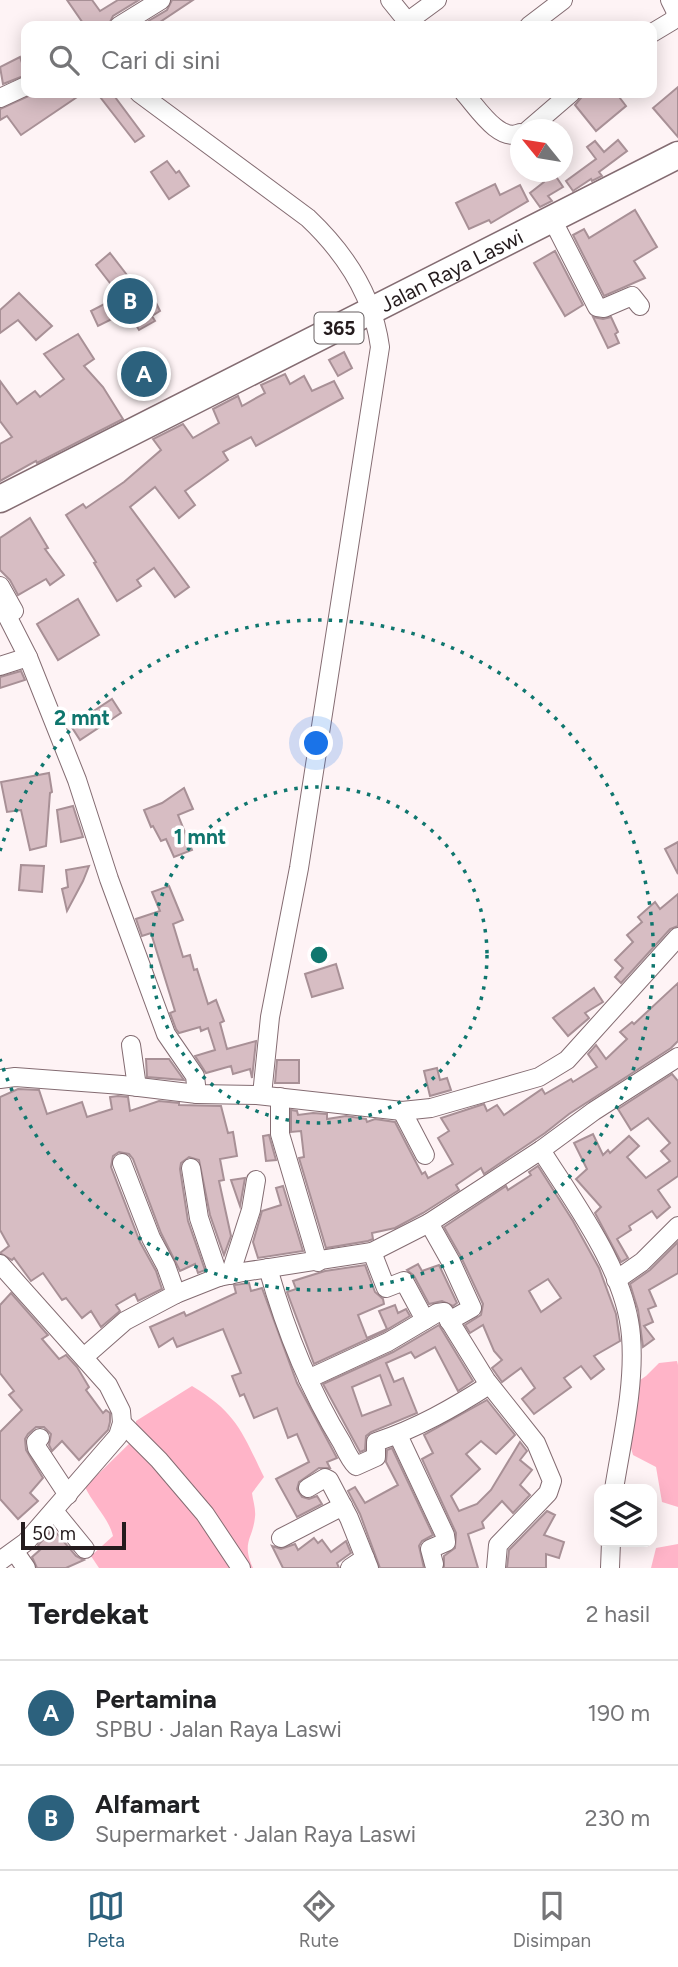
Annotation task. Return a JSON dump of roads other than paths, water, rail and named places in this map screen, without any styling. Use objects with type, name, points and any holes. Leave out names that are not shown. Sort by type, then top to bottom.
[{"type":"main road","name":"Jalan Raya Laswi","points":[[0,499],[678,155]]},
{"type":"street","points":[[127,21],[161,0]]},
{"type":"street","points":[[390,0],[407,21]]},
{"type":"street","points":[[412,21],[437,0]]},
{"type":"street","points":[[536,21],[563,0]]},
{"type":"street","points":[[657,30],[672,21],[677,14],[670,0]]},
{"type":"street","points":[[0,99],[21,88]]},
{"type":"street","points":[[146,98],[240,166],[323,232],[346,259],[360,284],[380,347],[299,868],[270,1017],[271,1096],[318,1262]]},
{"type":"street","points":[[469,98],[503,133],[510,134]]},
{"type":"street","points":[[541,119],[565,98]]},
{"type":"street","points":[[552,219],[597,307],[604,308],[629,296],[636,298],[640,306]]},
{"type":"street","points":[[0,586],[29,653],[77,780],[166,1034],[195,1076],[197,1094]]},
{"type":"street","points":[[0,602],[29,653]]},
{"type":"street","points":[[0,666],[29,653]]},
{"type":"street","points":[[0,1079],[15,1076],[197,1094],[271,1096],[402,1111],[431,1108],[539,1077],[567,1060],[678,937]]},
{"type":"street","points":[[131,1045],[137,1087]]},
{"type":"street","points":[[85,1357],[125,1321],[176,1294],[230,1275],[372,1252],[429,1223],[678,1057]]},
{"type":"street","points":[[402,1111],[425,1155]]},
{"type":"street","points":[[541,1150],[575,1203],[616,1279],[626,1307],[631,1334],[632,1371],[615,1484]]},
{"type":"street","points":[[122,1163],[176,1294]]},
{"type":"street","points":[[191,1168],[199,1218],[230,1275]]},
{"type":"street","points":[[230,1275],[251,1210],[256,1180]]},
{"type":"street","points":[[429,1223],[472,1308],[449,1321]]},
{"type":"street","points":[[616,1279],[642,1262],[678,1226]]},
{"type":"street","points":[[372,1252],[386,1287],[404,1280],[425,1320]]},
{"type":"street","points":[[0,1264],[41,1312],[85,1357],[108,1385],[121,1411],[122,1423],[118,1436],[54,1511],[7,1556],[26,1568]]},
{"type":"street","points":[[268,1268],[280,1309],[308,1379],[335,1433],[356,1466],[376,1457],[375,1442],[398,1435],[449,1411],[489,1385]]},
{"type":"street","points":[[308,1379],[388,1342],[442,1311],[489,1385],[536,1443],[552,1481],[548,1493],[498,1545],[496,1568]]},
{"type":"street","points":[[122,1423],[159,1460],[205,1514],[241,1568]]},
{"type":"street","points":[[398,1435],[446,1542],[430,1549],[434,1564]]},
{"type":"street","points":[[40,1438],[36,1442],[37,1448],[68,1495]]},
{"type":"street","points":[[308,1488],[327,1478],[342,1506],[361,1565]]},
{"type":"street","points":[[281,1538],[342,1506]]},
{"type":"street","points":[[54,1511],[85,1549]]},
{"type":"street","points":[[610,1568],[611,1547]]},
{"type":"place","name":"Alfamart","points":[[130,301]]},
{"type":"place","name":"Pertamina","points":[[144,374]]}]
